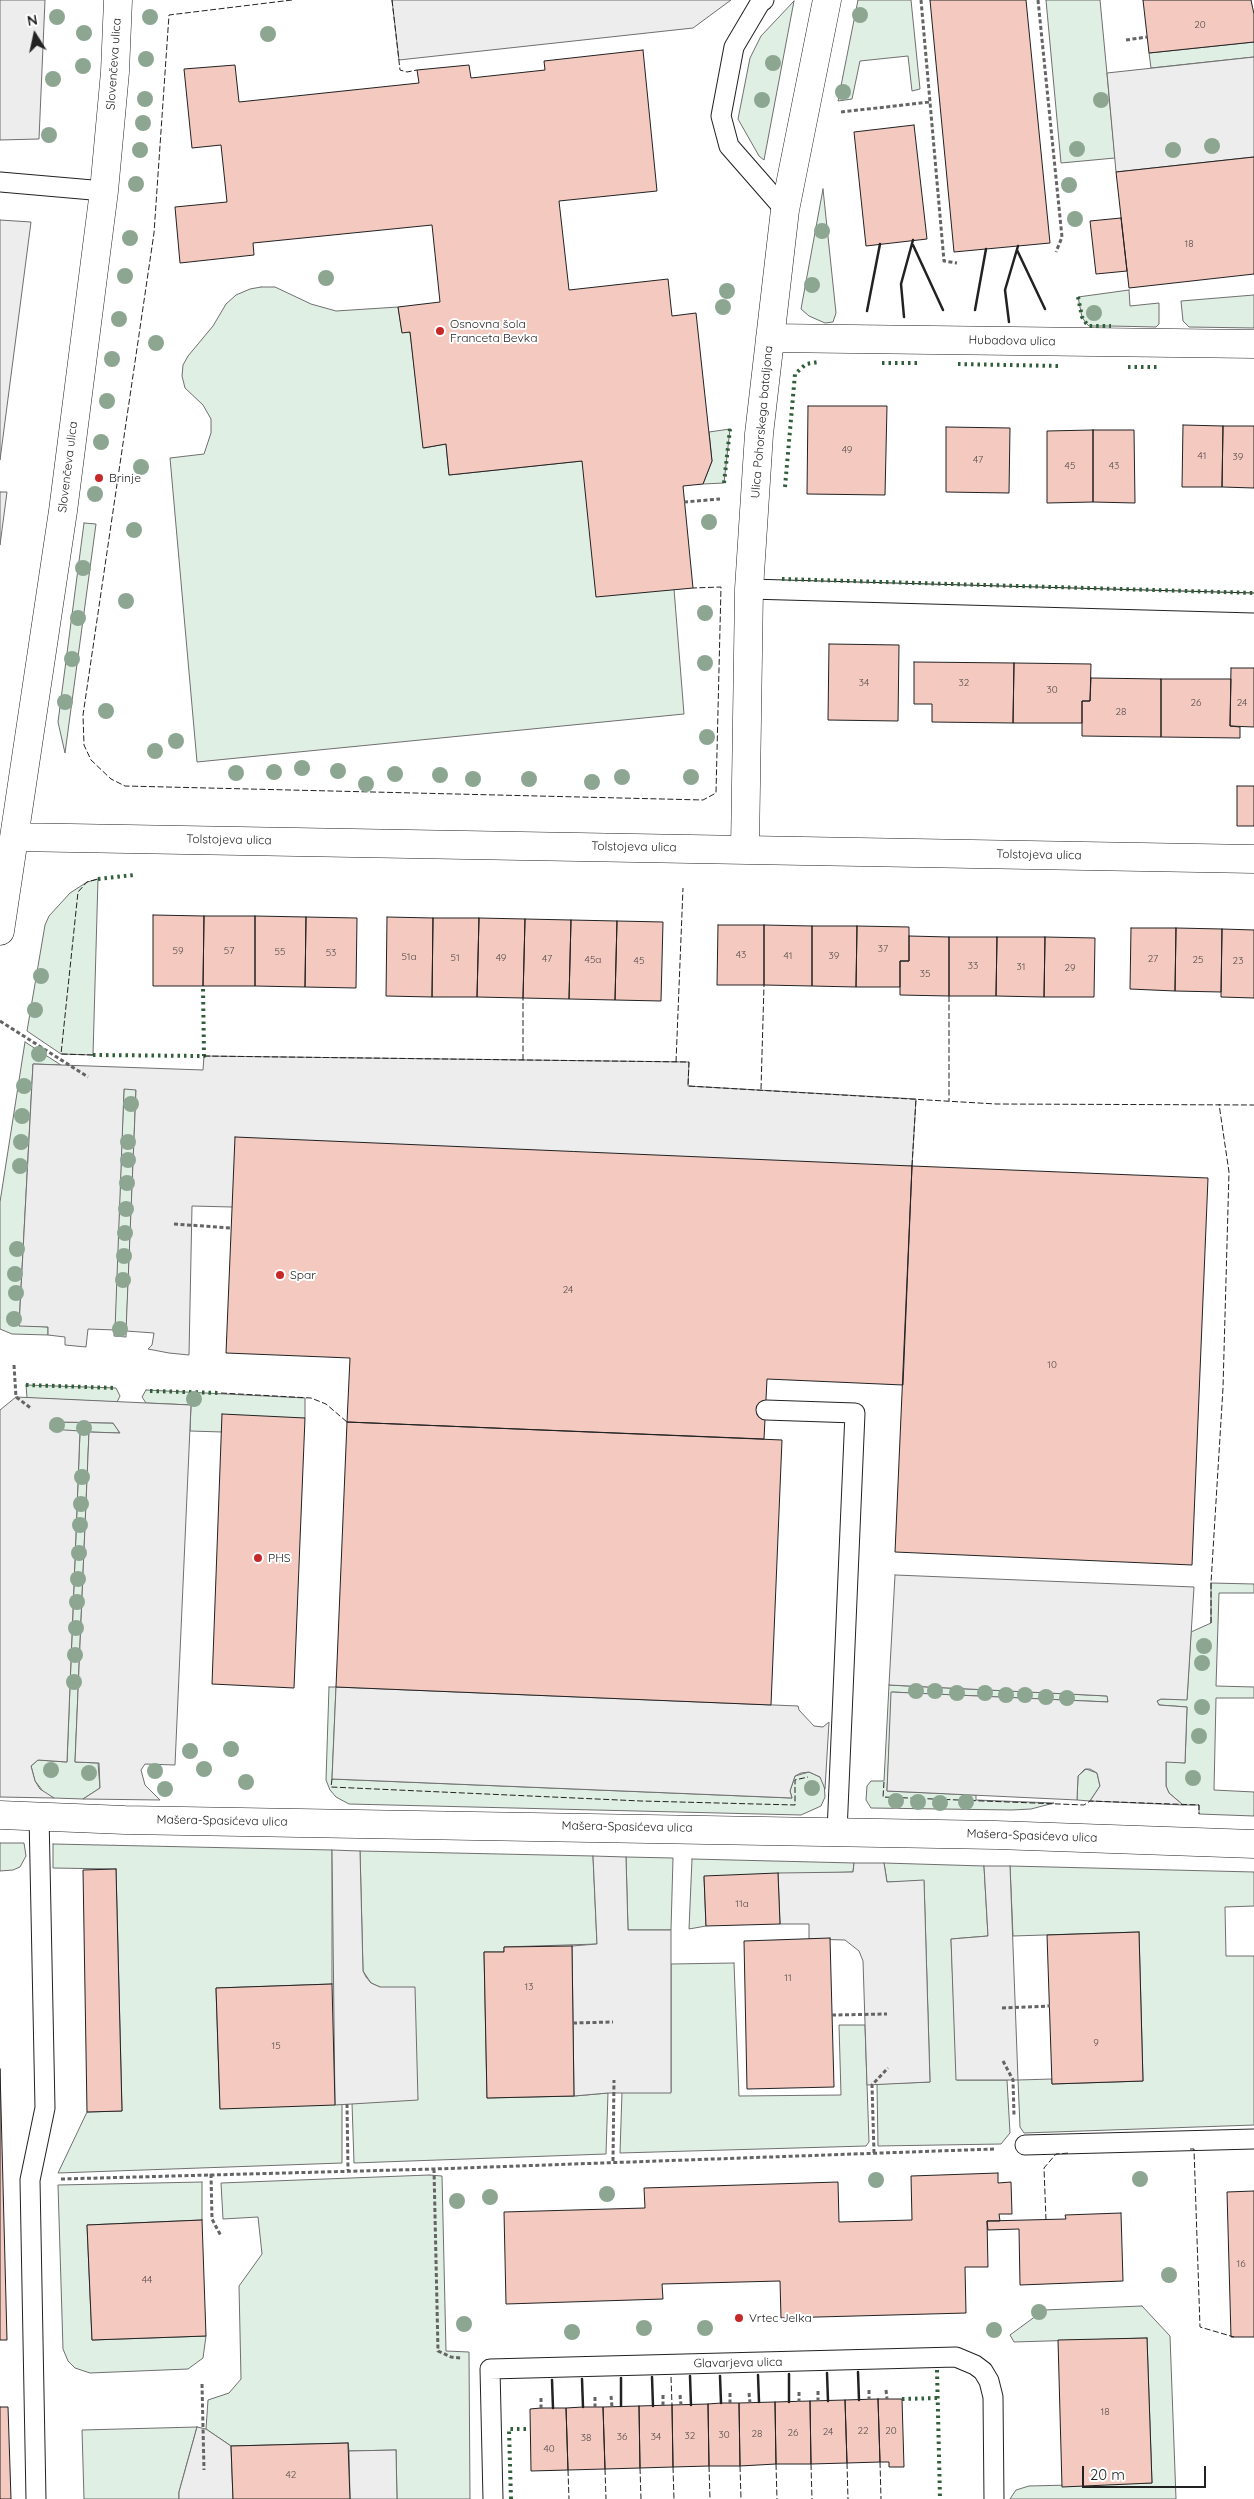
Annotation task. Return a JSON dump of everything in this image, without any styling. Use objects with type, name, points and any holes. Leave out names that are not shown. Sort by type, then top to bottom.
[{"type":"street","name":"Slovenčeva ulica","points":[[0,931],[7,837],[63,510],[104,191],[115,72],[118,0]]},
{"type":"street","name":"Ulica Pohorskega bataljona","points":[[745,849],[749,589],[759,434],[785,210],[827,0]]},
{"type":"street","name":"Hubadova ulica","points":[[770,338],[1254,344]]},
{"type":"street","name":"Tolstojeva ulica","points":[[7,837],[1254,859]]},
{"type":"street","name":"Mašera-Spasićeva ulica","points":[[0,1815],[39,1815],[125,1820],[837,1832],[1254,1844]]},
{"type":"lane","points":[[764,0],[760,3],[734,47],[721,116],[729,146],[785,210]]},
{"type":"lane","points":[[0,182],[104,191]]},
{"type":"lane","points":[[749,589],[1254,603]]},
{"type":"lane","points":[[766,1410],[855,1413],[837,1832]]},
{"type":"lane","points":[[36,2499],[30,2180],[44,2108],[39,1815]]},
{"type":"lane","points":[[1020,2146],[1254,2139]]},
{"type":"lane","name":"Glavarjeva ulica","points":[[490,2369],[956,2357],[983,2371],[989,2381],[993,2398],[994,2499]]},
{"type":"lane","points":[[490,2369],[493,2499]]},
{"type":"path","points":[[920,0],[944,261],[957,263]]},
{"type":"path","points":[[1038,0],[1062,237],[1056,252]]},
{"type":"path","points":[[1126,40],[1147,38]]},
{"type":"path","points":[[832,113],[930,102]]},
{"type":"path","points":[[0,1021],[88,1077]]},
{"type":"path","points":[[174,1224],[231,1228]]},
{"type":"path","points":[[14,1365],[16,1397],[32,1409]]},
{"type":"path","points":[[1002,2008],[1050,2006]]},
{"type":"path","points":[[832,2015],[887,2014]]},
{"type":"path","points":[[573,2023],[613,2022]]},
{"type":"path","points":[[30,2180],[434,2169],[1020,2146],[1013,2080],[1003,2061]]},
{"type":"path","points":[[874,2153],[872,2084],[888,2068]]},
{"type":"path","points":[[612,2161],[614,2080]]},
{"type":"path","points":[[347,2104],[348,2170]]},
{"type":"path","points":[[434,2169],[438,2351],[451,2357],[469,2358],[490,2369]]},
{"type":"path","points":[[212,2174],[212,2219],[221,2236]]},
{"type":"path","points":[[202,2384],[204,2470]]},
{"type":"green space","points":[[858,0],[911,0],[920,89],[912,91],[908,56],[860,61],[852,99],[838,101]]},
{"type":"green space","points":[[1046,0],[1100,0],[1115,158],[1061,163]]},
{"type":"green space","points":[[794,1],[764,160],[759,156],[738,119],[750,58],[761,36]]},
{"type":"green space","points":[[1254,42],[1254,57],[1151,68],[1149,53]]},
{"type":"green space","points":[[823,189],[836,313],[833,322],[825,323],[809,316],[801,309]]},
{"type":"green space","points":[[261,287],[275,287],[311,304],[336,311],[398,307],[402,332],[410,332],[424,448],[446,444],[449,475],[582,461],[674,589],[684,714],[197,762],[170,458],[204,454],[211,433],[211,419],[203,405],[185,388],[182,376],[183,365],[188,356],[213,326],[226,304],[236,295]]},
{"type":"green space","points":[[1129,290],[1130,306],[1159,303],[1159,324],[1156,327],[1089,326],[1082,317],[1078,297]]},
{"type":"green space","points":[[1254,295],[1254,328],[1189,327],[1183,321],[1181,301]]},
{"type":"green space","points":[[730,429],[724,483],[703,484],[712,461],[709,432]]},
{"type":"green space","points":[[84,523],[96,524],[65,753],[58,722]]},
{"type":"green space","points":[[98,879],[93,1055],[61,1054],[27,1031],[45,925],[49,916],[70,893],[87,882]]},
{"type":"green space","points":[[25,1042],[61,1065],[33,1064],[19,1325],[48,1327],[48,1335],[12,1334],[0,1329],[0,1202]]},
{"type":"green space","points":[[124,1088],[136,1089],[126,1337],[114,1336]]},
{"type":"green space","points":[[26,1385],[116,1388],[120,1396],[117,1402],[27,1398]]},
{"type":"green space","points":[[146,1390],[305,1398],[305,1418],[222,1432],[190,1431],[191,1405],[146,1403],[142,1397]]},
{"type":"green space","points":[[57,1422],[113,1423],[120,1433],[89,1432],[75,1762],[98,1763],[100,1788],[83,1799],[54,1798],[46,1795],[35,1781],[31,1766],[38,1760],[67,1762],[80,1432],[49,1430],[50,1426]]},
{"type":"green space","points":[[1211,1583],[1254,1584],[1254,1593],[1219,1593],[1216,1686],[1254,1687],[1254,1698],[1216,1698],[1214,1790],[1254,1792],[1254,1816],[1199,1814],[1199,1805],[1183,1805],[1169,1793],[1166,1786],[1166,1761],[1185,1763],[1187,1707],[1159,1705],[1157,1701],[1161,1699],[1187,1699],[1191,1632],[1211,1623]]},
{"type":"green space","points":[[889,1685],[1108,1696],[1108,1702],[892,1692],[887,1791],[976,1795],[976,1800],[1054,1803],[1031,1809],[1012,1810],[871,1808],[866,1800],[867,1786],[871,1781],[884,1781]]},
{"type":"green space","points":[[329,1687],[336,1687],[332,1779],[792,1798],[790,1791],[795,1776],[809,1772],[820,1777],[824,1782],[825,1797],[821,1806],[801,1815],[349,1804],[336,1797],[330,1790],[326,1780]]},
{"type":"green space","points":[[1086,1769],[1097,1773],[1100,1786],[1090,1801],[1077,1800],[1078,1776]]},
{"type":"green space","points":[[0,1843],[24,1843],[26,1856],[20,1867],[13,1870],[0,1871]]},
{"type":"green space","points":[[53,1844],[332,1850],[332,1984],[216,1988],[220,2108],[342,2104],[342,2163],[58,2173],[87,2112],[122,2111],[116,1869],[53,1868]]},
{"type":"green space","points":[[360,1851],[593,1856],[597,1944],[504,1947],[504,1952],[484,1952],[487,2098],[574,2096],[608,2093],[606,2154],[354,2163],[352,2103],[418,2099],[380,1987],[371,1983],[363,1971]]},
{"type":"green space","points":[[626,1857],[673,1858],[671,1930],[628,1930]]},
{"type":"green space","points":[[692,1859],[854,1863],[853,1872],[704,1877],[706,1926],[689,1929]]},
{"type":"green space","points":[[884,1863],[984,1866],[988,1936],[951,1939],[957,2080],[1007,2080],[1010,2133],[1001,2144],[878,2146],[877,2084],[930,2082],[924,1881],[887,1882]]},
{"type":"green space","points":[[1010,1866],[1254,1872],[1254,1906],[1225,1907],[1226,1956],[1254,1956],[1254,2125],[1024,2133],[1020,2127],[1018,2080],[1052,2079],[1052,2084],[1143,2081],[1139,1932],[1013,1936]]},
{"type":"green space","points":[[734,1963],[739,2096],[841,2095],[839,2025],[865,2025],[869,2142],[866,2146],[620,2153],[622,2092],[671,2092],[671,1964]]},
{"type":"green space","points":[[442,2176],[446,2351],[469,2352],[470,2499],[397,2499],[396,2450],[349,2451],[348,2443],[231,2446],[206,2429],[208,2400],[229,2393],[241,2379],[239,2286],[262,2254],[258,2217],[223,2219],[221,2183]]},
{"type":"green space","points":[[202,2182],[202,2220],[87,2225],[92,2340],[206,2336],[203,2358],[188,2369],[90,2373],[75,2368],[68,2361],[63,2349],[58,2185]]},
{"type":"green space","points":[[1142,2306],[1170,2336],[1176,2499],[1010,2499],[1016,2490],[1029,2486],[1152,2483],[1147,2338],[1014,2342],[1010,2335],[1044,2310]]},
{"type":"green space","points":[[197,2427],[179,2492],[179,2499],[84,2499],[82,2430]]},
{"type":"shaded area","points":[[0,0],[45,0],[39,139],[0,140]]},
{"type":"shaded area","points":[[392,0],[731,0],[693,28],[399,60]]},
{"type":"shaded area","points":[[1254,57],[1254,157],[1116,172],[1107,73]]},
{"type":"shaded area","points":[[0,220],[31,222],[0,460]]},
{"type":"shaded area","points":[[0,492],[7,492],[0,545]]},
{"type":"shaded area","points":[[204,1056],[689,1062],[688,1086],[916,1099],[912,1166],[232,1207],[192,1206],[189,1355],[148,1349],[152,1345],[154,1333],[126,1331],[136,1090],[124,1089],[115,1330],[88,1329],[86,1347],[65,1345],[65,1337],[48,1335],[48,1327],[19,1326],[33,1064],[203,1070]]},
{"type":"shaded area","points":[[16,1397],[191,1405],[175,1765],[145,1764],[141,1770],[145,1785],[160,1800],[83,1799],[100,1788],[99,1763],[75,1762],[89,1432],[120,1433],[113,1423],[57,1422],[50,1426],[50,1429],[80,1431],[67,1762],[38,1760],[31,1766],[35,1781],[40,1789],[54,1798],[0,1797],[0,1410]]},
{"type":"shaded area","points":[[895,1575],[1194,1587],[1187,1700],[1161,1699],[1157,1701],[1159,1705],[1187,1707],[1185,1763],[1166,1762],[1166,1786],[1169,1793],[1183,1805],[1090,1801],[1100,1786],[1097,1773],[1090,1769],[1085,1769],[1078,1776],[1077,1800],[887,1791],[891,1692],[1108,1702],[1107,1696],[889,1685]]},
{"type":"shaded area","points":[[336,1687],[798,1706],[799,1710],[814,1726],[823,1727],[829,1722],[825,1789],[820,1777],[809,1772],[795,1776],[790,1791],[792,1798],[332,1779]]},
{"type":"shaded area","points":[[332,1850],[360,1851],[363,1971],[366,1977],[371,1983],[380,1987],[415,1987],[418,2100],[335,2105]]},
{"type":"shaded area","points":[[593,1856],[626,1857],[628,1930],[671,1930],[671,2093],[608,2093],[574,2096],[572,1946],[597,1944]]},
{"type":"shaded area","points":[[854,1863],[884,1863],[887,1882],[924,1880],[930,2082],[867,2085],[863,1961],[859,1951],[845,1940],[809,1939],[809,1924],[780,1924],[778,1873],[853,1872]]},
{"type":"shaded area","points":[[984,1866],[1010,1866],[1018,2080],[956,2080],[951,1939],[988,1936]]},
{"type":"shaded area","points":[[197,2427],[206,2429],[231,2446],[233,2499],[179,2499],[179,2492]]},
{"type":"shaded area","points":[[396,2450],[397,2499],[350,2499],[349,2451]]},
{"type":"building","points":[[930,0],[1026,0],[1050,243],[954,252]]},
{"type":"building","points":[[1143,0],[1251,0],[1254,14],[1254,42],[1149,53]]},
{"type":"building","points":[[643,50],[657,191],[559,201],[569,290],[668,279],[672,316],[696,313],[712,461],[703,484],[683,486],[693,588],[596,597],[582,461],[449,475],[446,444],[423,448],[410,332],[402,333],[398,307],[440,302],[432,225],[253,243],[254,255],[180,263],[175,207],[227,202],[221,145],[192,148],[184,69],[235,65],[239,102],[419,83],[417,70],[469,65],[471,78],[545,70],[544,61]]},
{"type":"building","points":[[914,125],[927,239],[866,246],[854,132]]},
{"type":"building","points":[[1254,157],[1254,274],[1129,288],[1116,172]]},
{"type":"building","points":[[1121,218],[1127,271],[1096,274],[1090,221]]},
{"type":"building","points":[[808,406],[887,406],[885,495],[807,494]]},
{"type":"building","points":[[1183,425],[1223,426],[1222,487],[1182,487]]},
{"type":"building","points":[[1223,426],[1254,426],[1254,488],[1222,487]]},
{"type":"building","points":[[946,427],[1010,428],[1009,493],[946,492]]},
{"type":"building","points":[[1093,430],[1134,430],[1135,503],[1093,502]]},
{"type":"building","points":[[1093,430],[1093,502],[1047,503],[1047,431]]},
{"type":"building","points":[[829,644],[899,645],[898,721],[828,720]]},
{"type":"building","points":[[914,662],[1014,663],[1013,723],[932,722],[932,704],[914,704]]},
{"type":"building","points":[[1014,663],[1091,664],[1090,701],[1082,701],[1082,723],[1013,723]]},
{"type":"building","points":[[1231,668],[1254,668],[1254,727],[1230,726]]},
{"type":"building","points":[[1091,678],[1161,679],[1161,737],[1082,736],[1082,701],[1090,701]]},
{"type":"building","points":[[1161,679],[1231,679],[1230,726],[1240,727],[1240,738],[1161,737]]},
{"type":"building","points":[[1237,786],[1254,786],[1254,826],[1237,826]]},
{"type":"building","points":[[153,915],[204,916],[203,986],[153,986]]},
{"type":"building","points":[[204,916],[255,916],[255,986],[203,986]]},
{"type":"building","points":[[255,916],[306,917],[305,987],[255,986]]},
{"type":"building","points":[[306,917],[357,918],[356,988],[305,987]]},
{"type":"building","points":[[387,917],[433,918],[432,997],[386,996]]},
{"type":"building","points":[[433,918],[479,918],[477,997],[432,997]]},
{"type":"building","points":[[479,918],[525,919],[523,998],[477,997]]},
{"type":"building","points":[[525,919],[571,920],[569,999],[523,998]]},
{"type":"building","points":[[571,920],[617,921],[615,1000],[569,999]]},
{"type":"building","points":[[617,921],[663,922],[661,1001],[615,1000]]},
{"type":"building","points":[[718,925],[764,925],[764,985],[717,985]]},
{"type":"building","points":[[764,925],[812,926],[812,986],[764,985]]},
{"type":"building","points":[[812,926],[857,926],[856,987],[812,986]]},
{"type":"building","points":[[857,926],[909,927],[909,961],[900,961],[900,987],[856,987]]},
{"type":"building","points":[[1131,928],[1176,928],[1175,991],[1130,989]]},
{"type":"building","points":[[1176,928],[1222,929],[1221,992],[1175,991]]},
{"type":"building","points":[[1222,929],[1254,930],[1254,998],[1221,997]]},
{"type":"building","points":[[909,936],[949,937],[949,996],[900,995],[900,961],[909,961]]},
{"type":"building","points":[[949,937],[997,937],[996,996],[949,996]]},
{"type":"building","points":[[997,937],[1045,937],[1044,997],[996,996]]},
{"type":"building","points":[[1045,937],[1095,938],[1094,997],[1044,997]]},
{"type":"building","points":[[235,1137],[912,1166],[903,1385],[767,1379],[764,1439],[347,1422],[350,1358],[226,1353]]},
{"type":"building","points":[[912,1166],[1208,1178],[1192,1565],[895,1552]]},
{"type":"building","name":"PHS","points":[[222,1414],[305,1418],[294,1688],[212,1684]]},
{"type":"building","points":[[347,1422],[782,1440],[771,1705],[336,1687]]},
{"type":"building","points":[[116,1869],[122,2111],[87,2112],[83,1870]]},
{"type":"building","points":[[778,1873],[780,1924],[706,1926],[704,1876]]},
{"type":"building","points":[[1139,1932],[1143,2081],[1052,2084],[1047,1935]]},
{"type":"building","points":[[830,1938],[834,2087],[747,2089],[744,1941]]},
{"type":"building","points":[[572,1946],[574,2096],[487,2098],[484,1952],[504,1952],[504,1947]]},
{"type":"building","points":[[332,1984],[335,2105],[220,2109],[216,1988]]},
{"type":"building","points":[[0,2069],[7,2340],[0,2340]]},
{"type":"building","points":[[998,2173],[998,2183],[1011,2182],[1012,2214],[999,2214],[1000,2221],[987,2221],[988,2267],[965,2267],[966,2313],[781,2318],[780,2281],[662,2284],[663,2299],[506,2304],[504,2212],[645,2208],[644,2188],[838,2182],[839,2222],[912,2220],[911,2176]]},
{"type":"building","points":[[1254,2191],[1254,2337],[1231,2337],[1227,2192]]},
{"type":"building","points":[[1121,2213],[1123,2281],[1020,2285],[1019,2229],[988,2230],[987,2221],[1066,2219],[1065,2215]]},
{"type":"building","points":[[202,2220],[206,2336],[92,2340],[87,2225]]},
{"type":"building","points":[[1147,2338],[1152,2483],[1062,2487],[1058,2340]]},
{"type":"building","points":[[878,2399],[902,2399],[904,2467],[889,2467],[889,2462],[880,2462]]},
{"type":"building","points":[[878,2399],[880,2462],[847,2463],[845,2400]]},
{"type":"building","points":[[845,2400],[847,2463],[811,2464],[810,2401]]},
{"type":"building","points":[[810,2401],[811,2464],[776,2464],[775,2402]]},
{"type":"building","points":[[775,2402],[776,2464],[740,2466],[739,2403]]},
{"type":"building","points":[[739,2403],[740,2466],[709,2466],[708,2404]]},
{"type":"building","points":[[708,2404],[709,2466],[673,2467],[672,2405]]},
{"type":"building","points":[[672,2405],[673,2467],[640,2468],[639,2406]]},
{"type":"building","points":[[639,2406],[640,2468],[605,2469],[603,2407]]},
{"type":"building","points":[[0,2407],[8,2407],[11,2499],[0,2499]]},
{"type":"building","points":[[603,2407],[605,2469],[568,2470],[566,2408]]},
{"type":"building","points":[[566,2408],[568,2470],[531,2471],[530,2409]]},
{"type":"building","points":[[348,2443],[350,2499],[233,2499],[231,2446]]},
{"type":"hedge","points":[[1078,297],[1082,317],[1089,326],[1111,326]]},
{"type":"hedge","points":[[785,487],[795,374],[806,364],[818,362]]},
{"type":"hedge","points":[[882,363],[917,363]]},
{"type":"hedge","points":[[958,364],[1058,366]]},
{"type":"hedge","points":[[1128,367],[1159,367]]},
{"type":"hedge","points":[[724,483],[730,429]]},
{"type":"hedge","points":[[782,579],[1254,593]]},
{"type":"hedge","points":[[98,879],[134,875]]},
{"type":"hedge","points":[[93,1055],[204,1056],[203,986]]},
{"type":"hedge","points":[[26,1385],[116,1388]]},
{"type":"hedge","points":[[150,1391],[221,1393]]},
{"type":"hedge","points":[[937,2370],[940,2499]]},
{"type":"hedge","points":[[902,2399],[938,2398]]},
{"type":"hedge","points":[[511,2499],[509,2429],[530,2429]]},
{"type":"fence","points":[[292,0],[169,15],[154,233],[83,715],[84,745],[91,760],[111,779],[125,786],[703,800],[716,793],[721,587],[693,588]]},
{"type":"fence","points":[[392,0],[400,70],[407,72],[417,70]]},
{"type":"fence","points":[[93,1055],[61,1054],[78,892],[87,882],[98,879]]},
{"type":"fence","points":[[676,1062],[683,888]]},
{"type":"fence","points":[[761,1089],[764,985]]},
{"type":"fence","points":[[949,996],[949,1101]]},
{"type":"fence","points":[[523,998],[523,1060]]},
{"type":"fence","points":[[204,1056],[689,1062],[688,1086],[996,1104],[1254,1105]]},
{"type":"fence","points":[[912,1166],[916,1099]]},
{"type":"fence","points":[[1211,1623],[1211,1583],[1223,1388],[1229,1172],[1219,1104]]},
{"type":"fence","points":[[221,1393],[311,1398],[326,1404],[347,1422]]},
{"type":"fence","points":[[332,1779],[331,1787],[641,1801],[795,1805],[795,1780],[808,1777]]},
{"type":"fence","points":[[884,1782],[883,1797],[1084,1805],[1090,1801],[1199,1805],[1199,1814]]},
{"type":"fence","points":[[1190,2149],[1194,2149],[1200,2327],[1234,2337]]},
{"type":"fence","points":[[1046,2220],[1044,2168],[1056,2154],[1070,2153]]},
{"type":"fence","points":[[671,2377],[672,2405]]},
{"type":"fence","points":[[880,2462],[881,2499]]},
{"type":"fence","points":[[847,2463],[848,2499]]},
{"type":"fence","points":[[776,2464],[777,2499]]},
{"type":"fence","points":[[811,2464],[812,2499]]},
{"type":"fence","points":[[709,2466],[710,2499]]},
{"type":"fence","points":[[740,2466],[741,2499]]},
{"type":"fence","points":[[673,2467],[674,2499]]},
{"type":"fence","points":[[640,2468],[641,2499]]},
{"type":"fence","points":[[605,2469],[606,2499]]},
{"type":"fence","points":[[568,2470],[569,2499]]},
{"type":"wall","points":[[904,317],[901,284],[913,240]]},
{"type":"wall","points":[[867,311],[880,244]]},
{"type":"wall","points":[[913,245],[943,310]]},
{"type":"wall","points":[[1009,322],[1005,290],[1018,246]]},
{"type":"wall","points":[[975,310],[986,249]]},
{"type":"wall","points":[[1017,250],[1045,309]]},
{"type":"wall","points":[[858,2372],[859,2400]]},
{"type":"wall","points":[[827,2373],[828,2401]]},
{"type":"wall","points":[[789,2374],[789,2402]]},
{"type":"wall","points":[[758,2375],[759,2402]]},
{"type":"wall","points":[[690,2376],[691,2405]]},
{"type":"wall","points":[[720,2376],[721,2403]]},
{"type":"wall","points":[[652,2377],[653,2406]]},
{"type":"wall","points":[[621,2378],[621,2406]]},
{"type":"wall","points":[[582,2379],[583,2407]]},
{"type":"wall","points":[[552,2380],[553,2408]]},
{"type":"place","name":"Osnovna šola Franceta Bevka","points":[[440,331]]},
{"type":"place","name":"Brinje","points":[[99,478]]},
{"type":"place","name":"Spar","points":[[280,1275]]},
{"type":"place","name":"PHS","points":[[258,1558]]},
{"type":"place","name":"Vrtec Jelka","points":[[739,2318]]}]
